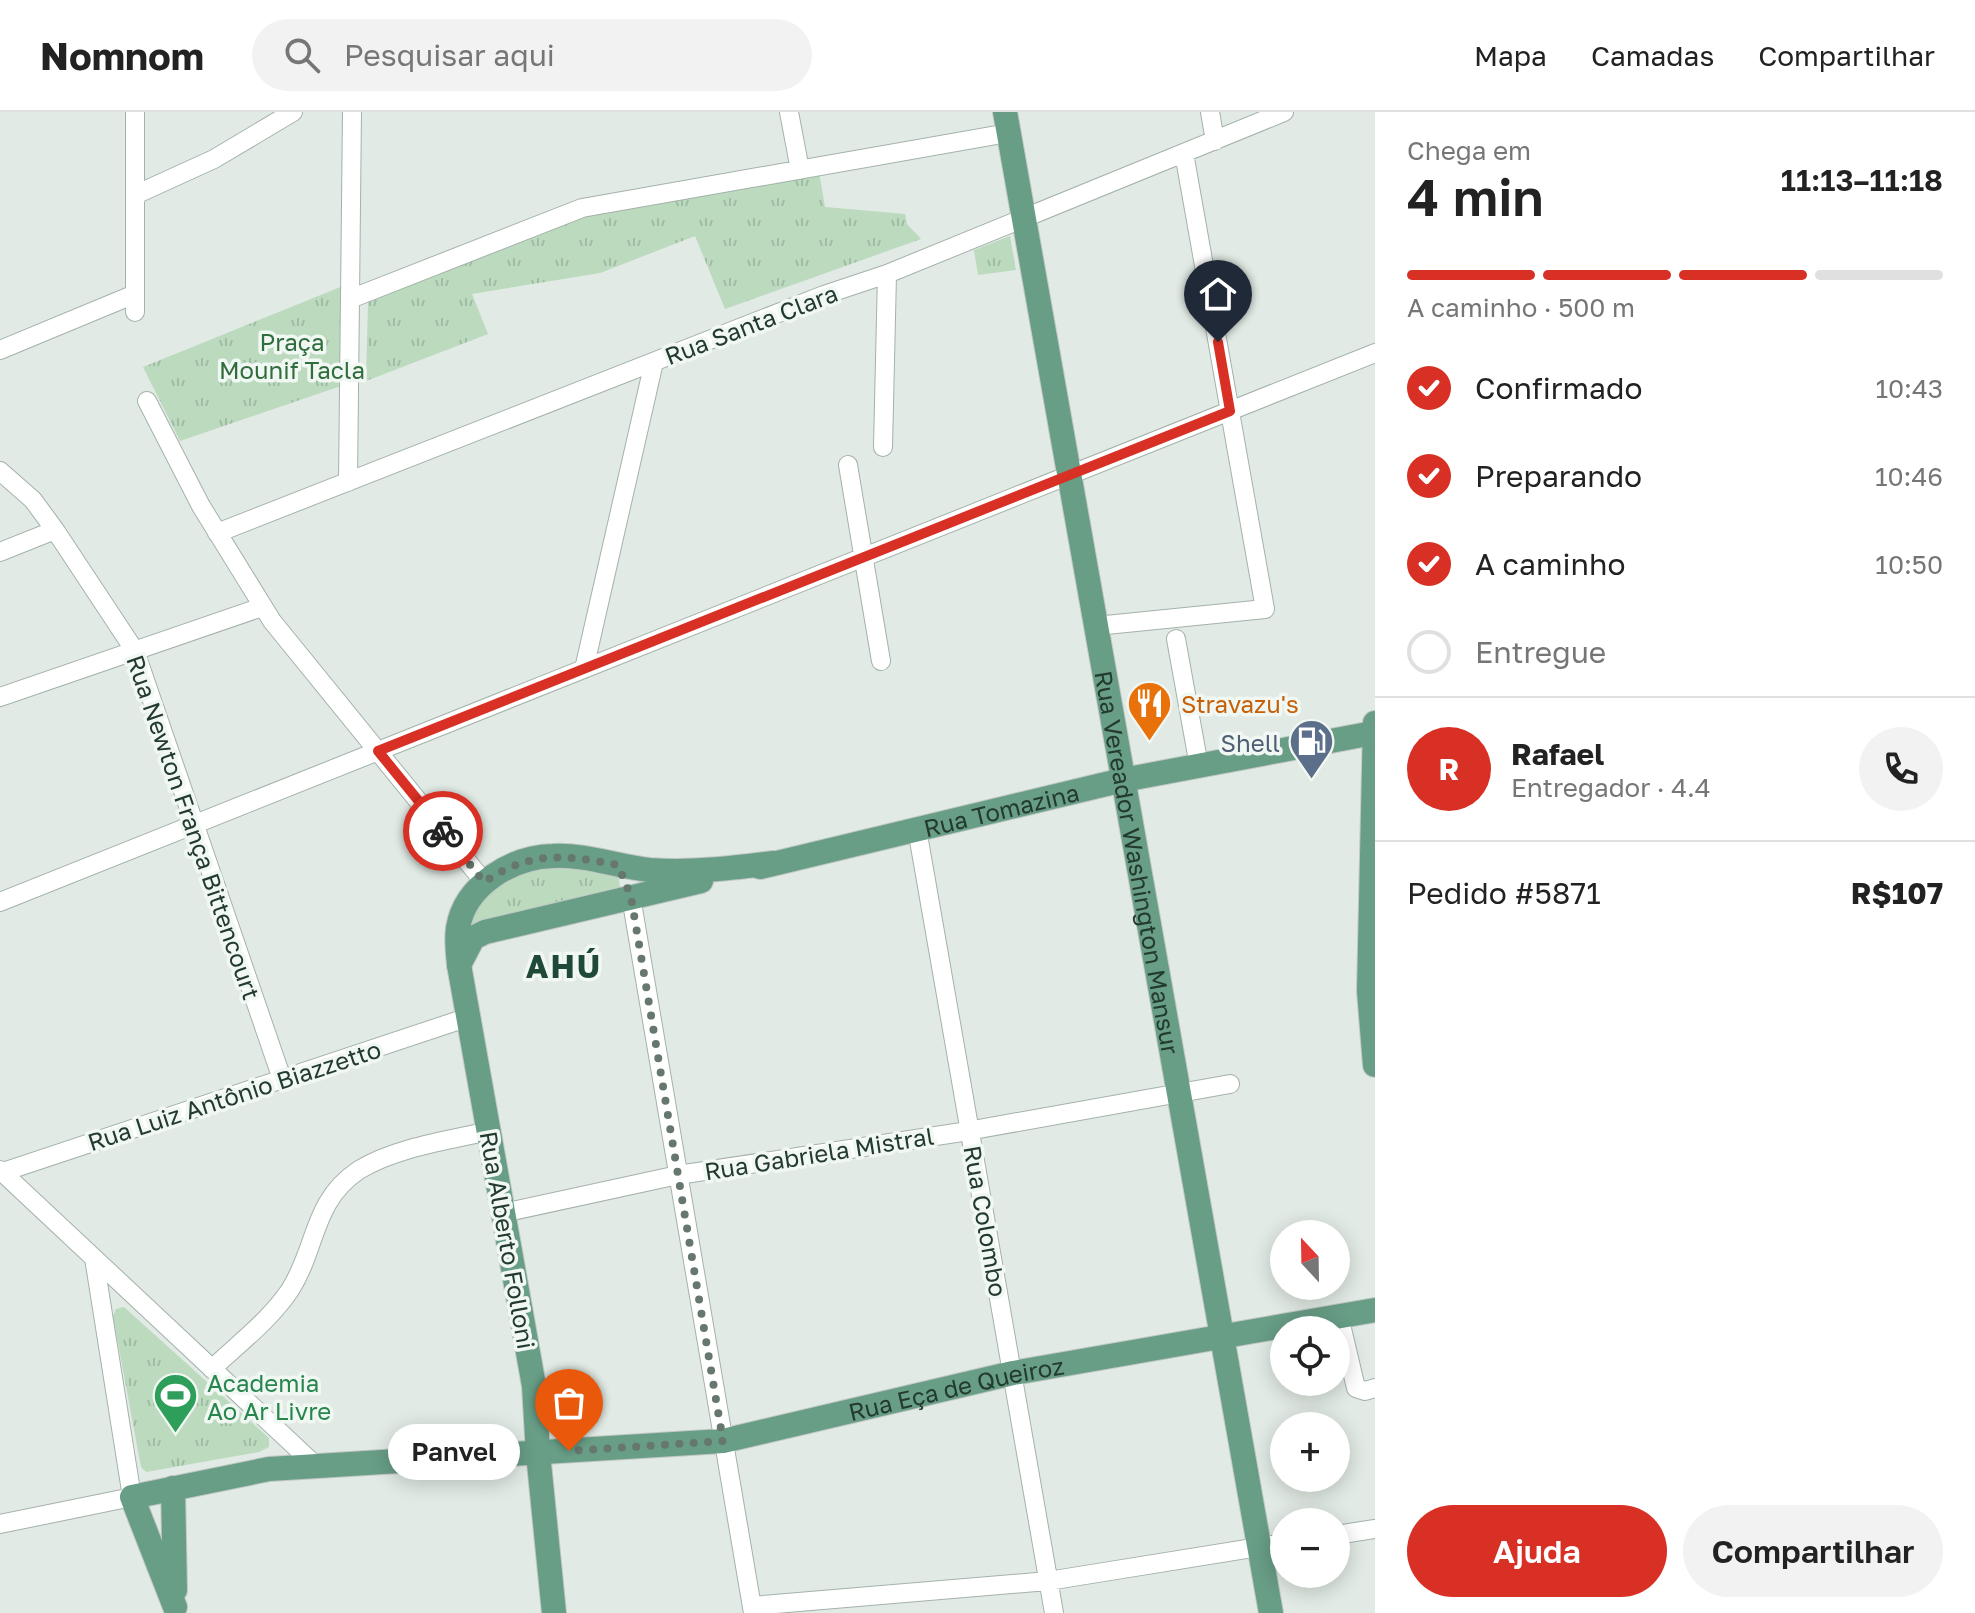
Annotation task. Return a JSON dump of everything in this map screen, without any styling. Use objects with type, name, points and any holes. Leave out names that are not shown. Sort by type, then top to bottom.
[{"type":"main road","name":"Rua Vereador Washington Mansur","points":[[1006,122],[1271,1613]]},
{"type":"main road","name":"Rua Tomazina","points":[[459,965],[473,938],[485,932],[1123,780],[1374,729]]},
{"type":"main road","points":[[1374,729],[1369,1004],[1375,1065]]},
{"type":"main road","name":"Rua Tomazina","points":[[459,965],[456,942],[464,910],[484,882],[507,868],[536,857],[573,856],[649,870],[693,871],[773,863]]},
{"type":"main road","points":[[618,865],[631,897]]},
{"type":"main road","name":"Rua Alberto Folloni","points":[[459,965],[534,1386],[554,1613]]},
{"type":"main road","name":"Rua Eça de Queiroz","points":[[1339,1316],[1375,1310]]},
{"type":"main road","name":"Rua Eça de Queiroz","points":[[132,1497],[269,1469],[723,1441],[1013,1373],[1270,1329]]},
{"type":"main road","points":[[173,1488],[176,1610]]},
{"type":"main road","points":[[132,1497],[176,1610]]},
{"type":"street","points":[[0,350],[135,303],[135,112]]},
{"type":"street","points":[[135,195],[214,159],[293,112]]},
{"type":"street","points":[[348,482],[352,112]]},
{"type":"street","points":[[789,112],[800,170]]},
{"type":"street","points":[[1210,112],[1215,141]]},
{"type":"street","name":"Rua Santa Clara","points":[[217,533],[824,295],[887,274],[1284,112]]},
{"type":"street","points":[[350,299],[582,208],[800,170],[1006,122]]},
{"type":"street","points":[[1096,626],[1265,609],[1184,153]]},
{"type":"street","points":[[883,447],[887,274]]},
{"type":"street","points":[[0,902],[1375,353]]},
{"type":"street","points":[[584,669],[654,362]]},
{"type":"street","points":[[147,401],[217,533],[281,635],[484,882]]},
{"type":"street","points":[[848,465],[881,661]]},
{"type":"street","name":"Rua Newton França Bittencourt","points":[[0,471],[33,500],[135,651],[282,1079]]},
{"type":"street","points":[[0,552],[55,530]]},
{"type":"street","points":[[0,697],[262,607]]},
{"type":"street","points":[[1176,639],[1199,766]]},
{"type":"street","name":"Rua Colombo","points":[[917,829],[1054,1613]]},
{"type":"street","points":[[631,897],[752,1610],[1048,1581],[1270,1545]]},
{"type":"street","name":"Rua Luiz Antônio Biazzetto","points":[[1,1170],[469,1017]]},
{"type":"street","name":"Rua Gabriela Mistral","points":[[503,1213],[678,1175],[970,1130],[1230,1084]]},
{"type":"street","points":[[212,1369],[286,1295],[301,1267],[320,1214],[341,1185],[358,1170],[376,1161],[489,1131]]},
{"type":"street","points":[[1,1170],[315,1465]]},
{"type":"street","points":[[0,1524],[132,1497],[94,1258]]},
{"type":"street","points":[[1350,1363],[1356,1388],[1365,1391],[1375,1388]]},
{"type":"street","points":[[1350,1533],[1375,1529]]},
{"type":"green space","points":[[819,172],[825,207],[905,214],[907,224],[921,239],[725,309],[695,236],[600,273],[472,294],[488,334],[366,381],[368,302],[583,217]]},
{"type":"green space","points":[[1010,236],[1016,270],[978,275],[974,250]]},
{"type":"green space","name":"Praça Mounif Tacla","points":[[343,286],[341,386],[180,441],[143,367]]},
{"type":"green space","points":[[539,865],[618,873],[620,887],[469,925],[482,899],[495,885]]},
{"type":"green space","points":[[124,1307],[269,1438],[269,1447],[259,1452],[146,1472],[141,1467],[113,1316],[116,1309]]},
{"type":"way so far","points":[[443,831],[484,882],[536,857],[573,856],[618,865],[631,897],[723,1441],[569,1451]]},
{"type":"place","name":"Stravazu's","points":[[1150,742]]},
{"type":"place","name":"Shell","points":[[1311,781]]},
{"type":"place","name":"Academia Ao Ar Livre","points":[[176,1435]]},
{"type":"place","name":"Panvel","points":[[569,1451]]},
{"type":"district","name":"AHÚ","points":[[564,966]]},
{"type":"route","points":[[443,831],[378,751],[1230,411],[1218,342]]}]
